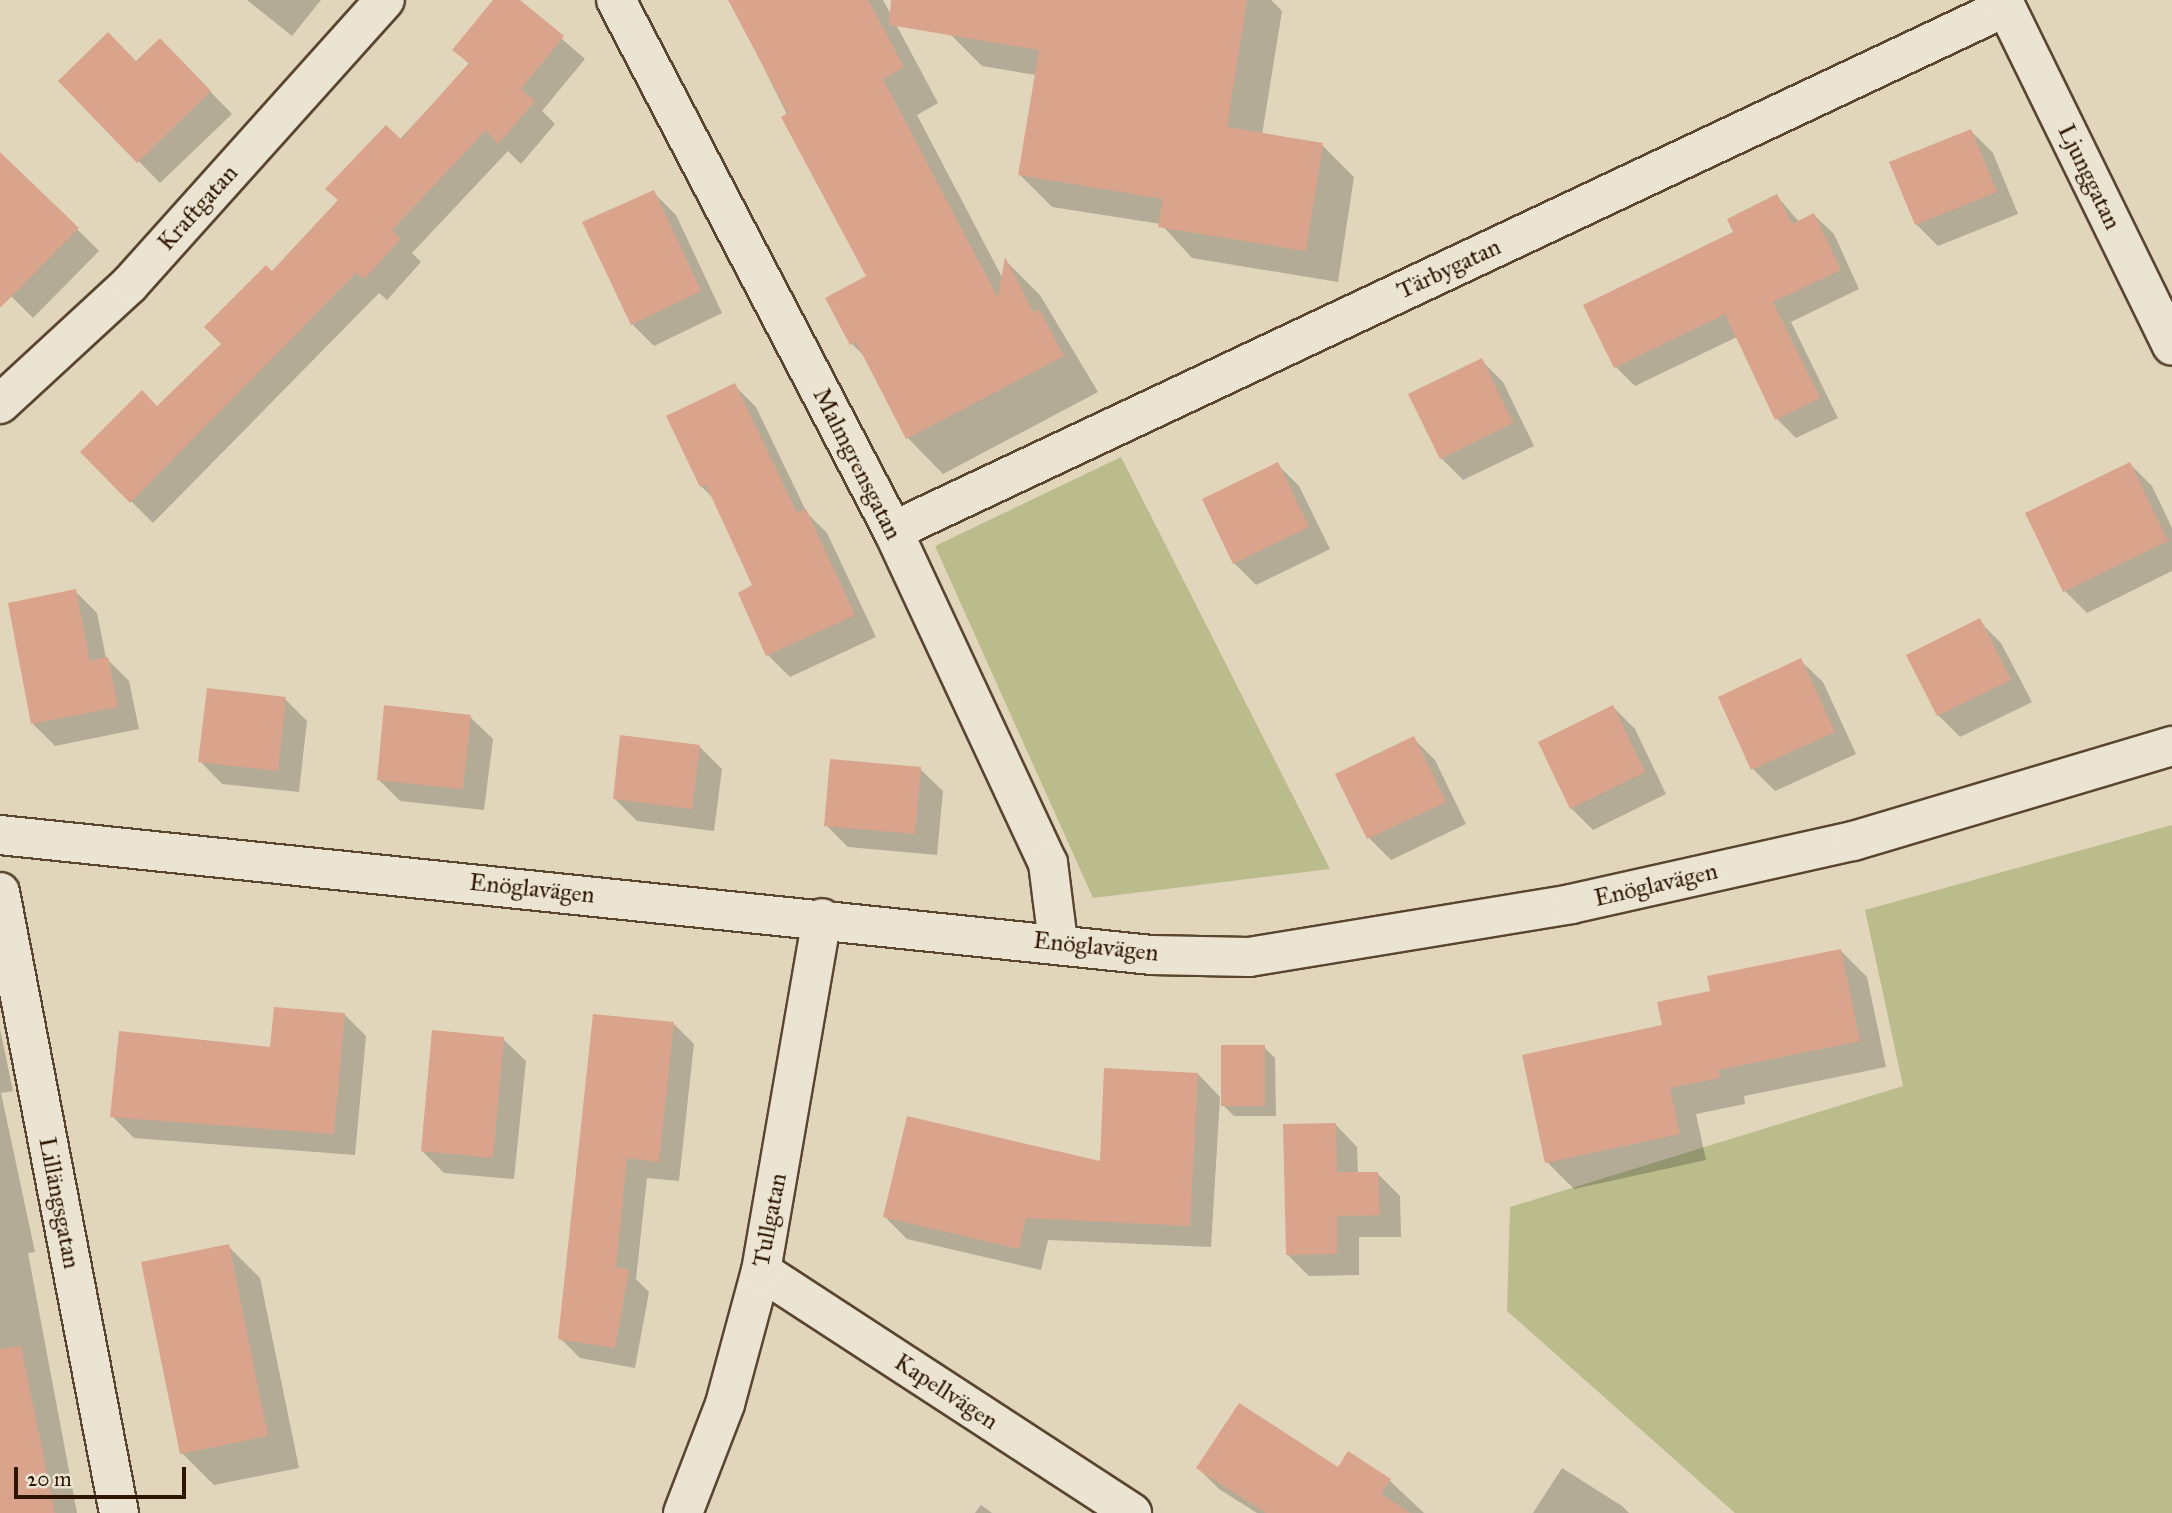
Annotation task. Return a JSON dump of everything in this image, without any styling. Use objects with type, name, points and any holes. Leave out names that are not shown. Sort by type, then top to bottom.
[{"type":"street","name":"Kraftgatan","points":[[0,404],[129,285],[385,0]]},
{"type":"street","name":"Malmgrensgatan","points":[[616,0],[893,531],[1048,863],[1058,942]]},
{"type":"street","name":"Tärbygatan","points":[[893,531],[2006,7]]},
{"type":"street","name":"Ljunggatan","points":[[2006,7],[2171,343]]},
{"type":"street","name":"Enöglavägen","points":[[0,835],[1058,942],[1152,955],[1249,957],[1558,906],[1853,841],[2172,746]]},
{"type":"street","name":"Lillängsgatan","points":[[0,892],[118,1513]]},
{"type":"street","name":"Tullgatan","points":[[683,1513],[725,1404],[761,1270],[822,918]]},
{"type":"street","name":"Kapellvägen","points":[[761,1270],[1132,1513]]},
{"type":"green space","points":[[1121,457],[1330,869],[1093,898],[935,546]]},
{"type":"green space","points":[[2172,825],[2172,1513],[1735,1513],[1507,1311],[1510,1207],[1903,1086],[1865,910]]},
{"type":"building","points":[[493,0],[520,0],[564,36],[521,89],[535,101],[498,144],[486,130],[392,230],[401,239],[364,279],[356,273],[130,503],[80,452],[142,390],[157,406],[221,344],[204,327],[266,265],[272,271],[338,200],[325,189],[386,125],[401,139],[469,63],[452,50]]},
{"type":"building","points":[[728,0],[868,0],[904,67],[883,79],[998,298],[1005,257],[1033,312],[1039,309],[1064,356],[906,439],[856,342],[850,345],[825,298],[866,276],[781,117],[788,113]]},
{"type":"building","points":[[891,0],[1247,0],[1227,127],[1323,143],[1306,251],[1158,227],[1163,199],[1018,175],[1039,50],[889,25]]},
{"type":"building","points":[[108,32],[136,61],[160,38],[211,91],[137,163],[58,81]]},
{"type":"building","points":[[1971,129],[1997,192],[1915,225],[1889,162]]},
{"type":"building","points":[[0,152],[79,228],[0,308]]},
{"type":"building","points":[[654,190],[701,291],[631,325],[582,222]]},
{"type":"building","points":[[1777,194],[1792,224],[1814,213],[1841,270],[1773,302],[1820,398],[1775,420],[1725,314],[1614,368],[1583,305],[1733,232],[1727,219]]},
{"type":"building","points":[[1482,358],[1513,423],[1440,459],[1408,394]]},
{"type":"building","points":[[735,383],[797,513],[806,509],[855,615],[766,656],[738,593],[752,585],[706,485],[700,487],[666,416]]},
{"type":"building","points":[[1278,462],[1309,527],[1233,564],[1202,499]]},
{"type":"building","points":[[2130,462],[2168,541],[2063,592],[2025,513]]},
{"type":"building","points":[[76,589],[90,661],[108,657],[118,707],[31,724],[8,603]]},
{"type":"building","points":[[1980,618],[2011,680],[1937,716],[1906,655]]},
{"type":"building","points":[[1801,658],[1835,732],[1751,770],[1718,697]]},
{"type":"building","points":[[207,688],[286,697],[278,771],[198,762]]},
{"type":"building","points":[[384,705],[471,715],[463,789],[377,780]]},
{"type":"building","points":[[1613,705],[1645,772],[1570,809],[1538,742]]},
{"type":"building","points":[[620,735],[700,745],[692,809],[613,799]]},
{"type":"building","points":[[1414,736],[1446,802],[1367,839],[1335,774]]},
{"type":"building","points":[[830,759],[921,767],[915,834],[824,826]]},
{"type":"building","points":[[1841,949],[1860,1041],[1718,1070],[1720,1078],[1670,1088],[1680,1134],[1545,1163],[1522,1055],[1662,1025],[1657,1002],[1710,991],[1707,976]]},
{"type":"building","points":[[274,1007],[345,1013],[334,1134],[110,1117],[119,1031],[270,1047]]},
{"type":"building","points":[[593,1014],[674,1022],[659,1162],[627,1158],[616,1267],[629,1270],[615,1348],[558,1339]]},
{"type":"building","points":[[432,1030],[504,1037],[493,1158],[421,1151]]},
{"type":"building","points":[[1221,1045],[1265,1045],[1265,1106],[1221,1106]]},
{"type":"building","points":[[1104,1068],[1198,1073],[1190,1226],[1026,1218],[1019,1249],[883,1217],[907,1116],[1100,1161]]},
{"type":"building","points":[[1336,1123],[1337,1172],[1378,1172],[1380,1215],[1337,1216],[1337,1254],[1286,1255],[1283,1124]]},
{"type":"building","points":[[229,1244],[268,1436],[180,1454],[141,1262]]},
{"type":"building","points":[[21,1346],[55,1513],[0,1513],[0,1349]]},
{"type":"building","points":[[1239,1403],[1338,1467],[1348,1451],[1391,1479],[1381,1494],[1410,1513],[1266,1513],[1196,1468]]}]
